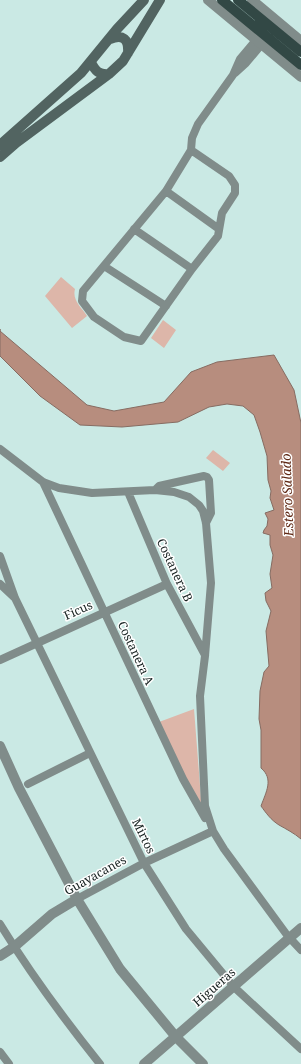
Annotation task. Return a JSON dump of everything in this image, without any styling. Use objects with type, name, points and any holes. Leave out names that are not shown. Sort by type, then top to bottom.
[{"type":"main road","points":[[0,157],[13,139],[81,73],[144,0]]},
{"type":"main road","points":[[238,0],[301,52]]},
{"type":"main road","points":[[0,145],[13,139],[109,74],[128,53],[159,1]]},
{"type":"main road","points":[[214,1],[301,65]]},
{"type":"main road","points":[[110,39],[119,37],[124,38],[128,44],[128,53]]},
{"type":"main road","points":[[91,62],[98,72],[101,74],[109,74]]},
{"type":"street","points":[[252,0],[301,41]]},
{"type":"street","points":[[214,1],[259,42],[301,77]]},
{"type":"street","points":[[191,150],[229,176],[235,185],[235,193],[222,213],[218,236],[192,269],[141,341],[124,337],[94,317],[82,302],[83,291],[166,191],[191,150],[192,138],[198,124],[233,75],[240,59],[259,42]]},
{"type":"street","points":[[166,191],[219,229]]},
{"type":"street","points":[[134,229],[192,269]]},
{"type":"street","points":[[104,266],[166,306]]},
{"type":"street","points":[[0,449],[43,482],[65,490],[84,493],[155,490],[174,492],[189,497],[201,508],[204,513],[206,523],[211,583],[200,696],[205,806],[213,831],[224,850],[290,938],[301,950]]},
{"type":"street","points":[[155,490],[159,486],[204,476],[207,477],[209,480],[211,513],[206,523]]},
{"type":"street","name":"Costanera A","points":[[43,482],[183,779],[213,831]]},
{"type":"street","name":"Costanera B","points":[[128,492],[167,584],[205,656]]},
{"type":"street","name":"Mirtos","points":[[0,556],[15,598],[144,863],[186,929],[234,987],[301,1049]]},
{"type":"street","name":"Mirtos","points":[[0,584],[15,598]]},
{"type":"street","name":"Ficus","points":[[0,660],[167,584]]},
{"type":"street","points":[[0,746],[19,788],[77,899],[120,969],[176,1037],[203,1064]]},
{"type":"street","points":[[28,784],[90,753]]},
{"type":"street","name":"Guayacanes","points":[[0,956],[14,947],[52,914],[77,899],[144,863],[213,831]]},
{"type":"street","points":[[0,924],[65,1021],[100,1064]]},
{"type":"street","name":"Higueras","points":[[144,1064],[301,928]]},
{"type":"street","points":[[0,1052],[9,1064]]},
{"type":"shaded area","points":[[61,277],[75,289],[74,293],[76,300],[87,316],[72,328],[45,296]]},
{"type":"shaded area","points":[[163,320],[176,330],[164,348],[151,338]]},
{"type":"shaded area","points":[[213,450],[230,463],[223,471],[206,458]]},
{"type":"shaded area","points":[[194,709],[202,811],[159,722]]},
{"type":"water","name":"Estero Salado","points":[[0,331],[87,405],[114,411],[164,402],[191,372],[217,362],[274,355],[294,390],[301,423],[301,839],[274,821],[261,806],[267,791],[268,781],[265,772],[261,768],[261,730],[259,719],[260,691],[264,672],[269,666],[266,631],[271,611],[266,601],[265,593],[272,588],[270,574],[273,555],[270,545],[270,535],[263,533],[267,526],[268,519],[265,513],[274,510],[270,498],[271,491],[268,480],[267,456],[254,415],[243,406],[227,404],[209,407],[178,422],[122,427],[80,425],[40,396],[0,356]]}]
